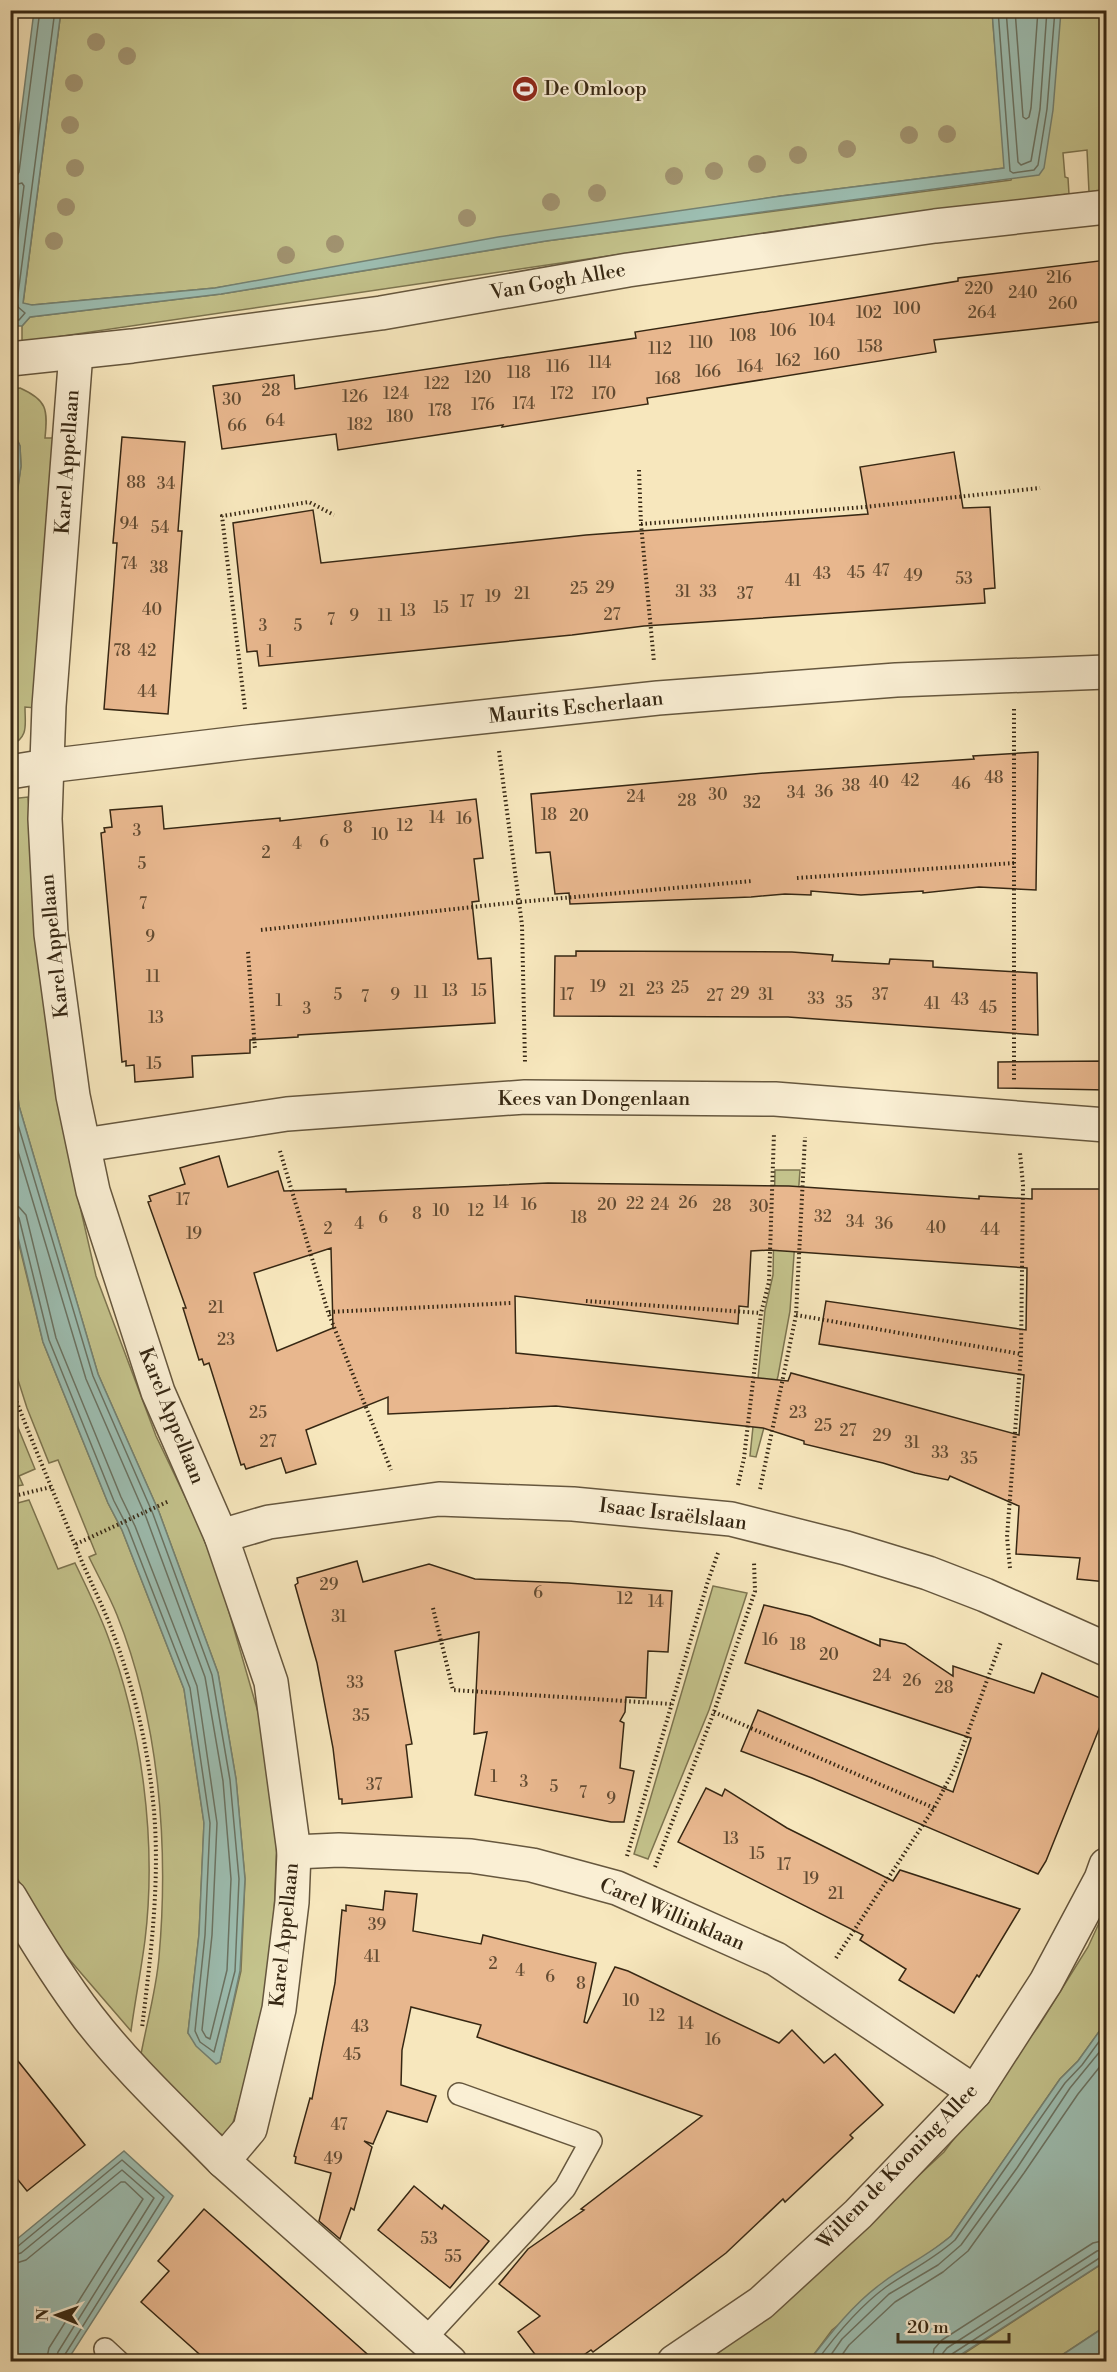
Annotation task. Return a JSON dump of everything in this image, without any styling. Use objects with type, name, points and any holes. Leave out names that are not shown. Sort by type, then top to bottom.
[{"type":"street","name":"Van Gogh Allee","points":[[10,359],[381,313],[628,270],[899,231],[1107,207]]},
{"type":"street","name":"Karel Appellaan","points":[[76,352],[49,706],[45,819],[51,934],[73,1096],[93,1191],[158,1392],[221,1536],[271,1682],[294,1852],[292,1902],[279,2009],[250,2129],[223,2161]]},
{"type":"street","name":"Maurits Escherlaan","points":[[10,772],[248,742],[658,699],[896,680],[1107,672]]},
{"type":"street","name":"Kees van Dongenlaan","points":[[84,1144],[270,1117],[525,1097],[775,1099],[1107,1125]]},
{"type":"street","name":"Isaac Israëlslaan","points":[[221,1536],[269,1522],[440,1499],[573,1504],[731,1519],[846,1548],[928,1573],[1107,1649]]},
{"type":"street","name":"Carel Willinklaan","points":[[294,1852],[339,1850],[471,1856],[532,1864],[617,1888],[776,1959],[975,2092]]},
{"type":"street","name":"Willem de Kooning Allee","points":[[674,2361],[761,2303],[858,2214],[975,2092],[1046,1982],[1107,1865]]},
{"type":"street","points":[[10,1897],[38,1945],[88,2017],[137,2073],[223,2161],[450,2361]]},
{"type":"lane","points":[[425,2339],[565,2188],[591,2141],[459,2094]]},
{"type":"path","points":[[639,470],[641,524],[658,699]]},
{"type":"path","points":[[641,524],[865,507],[1040,488]]},
{"type":"path","points":[[248,742],[222,516],[309,502],[334,515]]},
{"type":"path","points":[[818,1986],[934,1808],[955,1768],[1013,1608],[1007,1537],[1021,1354],[1023,1185],[1014,1092],[1014,674]]},
{"type":"path","points":[[494,717],[522,925],[525,1097]]},
{"type":"path","points":[[797,878],[1014,863]]},
{"type":"path","points":[[261,930],[519,902],[752,881]]},
{"type":"path","points":[[248,952],[255,1050]]},
{"type":"path","points":[[270,1117],[328,1311],[405,1504]]},
{"type":"path","points":[[586,1301],[761,1313]]},
{"type":"path","points":[[328,1311],[511,1302]]},
{"type":"path","points":[[796,1315],[1021,1354]]},
{"type":"path","points":[[10,1385],[108,1620],[126,1671],[145,1747],[154,1802],[154,1907],[137,2073]]},
{"type":"path","points":[[10,1497],[51,1486]]},
{"type":"path","points":[[76,1544],[170,1500]]},
{"type":"path","points":[[433,1608],[453,1690],[671,1704]]},
{"type":"path","points":[[714,1712],[934,1808]]},
{"type":"shaded area","name":"De Omloop","points":[[61,11],[992,11],[1005,168],[781,196],[215,288],[23,304]]},
{"type":"shaded area","points":[[1061,11],[1106,11],[1106,190],[1089,192],[1087,150],[1063,153],[1069,194],[840,222],[22,342],[22,326],[30,317],[221,294],[546,241],[1011,180],[1057,37]]},
{"type":"shaded area","points":[[20,388],[41,401],[46,413],[45,438],[56,438],[36,708],[25,707],[25,730],[21,738],[11,746],[10,539],[21,466],[20,446],[11,426],[10,389]]},
{"type":"shaded area","points":[[28,797],[57,1094],[96,1276],[156,1436],[212,1553],[262,1726],[277,1836],[273,1944],[263,2024],[228,2139],[182,2106],[139,2065],[158,1970],[162,1914],[161,1827],[158,1783],[151,1740],[143,1697],[131,1655],[114,1608],[89,1557],[96,1554],[58,1460],[49,1463],[27,1408],[11,1358],[10,1208],[43,1342],[108,1503],[122,1530],[184,1689],[204,1823],[199,1935],[188,2033],[216,2063],[220,2062],[241,1971],[245,1879],[236,1779],[218,1673],[159,1512],[98,1374],[19,1106],[10,1024],[10,799]]},
{"type":"shaded area","points":[[775,1170],[800,1170],[790,1311],[778,1376],[756,1457],[750,1456],[765,1310],[773,1275]]},
{"type":"shaded area","points":[[10,1408],[35,1469],[19,1476],[23,1485],[11,1487]]},
{"type":"shaded area","points":[[29,1500],[58,1569],[75,1563],[96,1607],[119,1670],[138,1746],[144,1785],[149,1864],[145,1940],[131,2031],[56,1944],[11,1868],[10,1505]]},
{"type":"shaded area","points":[[713,1586],[747,1593],[709,1710],[648,1859],[634,1854]]},
{"type":"shaded area","points":[[1106,1908],[1106,2022],[1078,2061],[1060,2079],[951,2236],[832,2330],[809,2361],[707,2362],[782,2302],[944,2152],[1038,2027],[1088,1947]]},
{"type":"shaded area","points":[[1106,2261],[1106,2326],[1053,2361],[951,2362]]},
{"type":"water","points":[[34,11],[61,11],[23,303],[32,305],[215,288],[498,237],[781,196],[1004,168],[992,11],[1061,11],[1053,110],[1044,168],[1039,175],[546,241],[221,294],[30,317],[22,326],[11,326],[11,194]]},
{"type":"water","points":[[11,426],[20,446],[21,466],[11,539]]},
{"type":"water","points":[[10,1024],[19,1106],[98,1374],[159,1512],[218,1673],[236,1779],[245,1879],[240,1971],[220,2062],[216,2064],[196,2046],[188,2033],[199,1934],[204,1823],[184,1689],[122,1530],[108,1503],[43,1342],[11,1208]]},
{"type":"water","points":[[1106,2022],[1106,2261],[951,2361],[809,2361],[871,2291],[951,2236],[1060,2079],[1078,2061]]},
{"type":"water","points":[[124,2151],[173,2196],[67,2361],[11,2361],[11,2244]]},
{"type":"water","points":[[1106,2326],[1106,2354],[1096,2361],[1053,2361]]},
{"type":"building","points":[[1107,260],[1107,321],[934,340],[936,352],[647,398],[648,404],[502,427],[503,425],[338,450],[336,434],[222,449],[213,386],[294,375],[295,389],[636,338],[635,332],[958,281],[958,278]]},
{"type":"building","points":[[122,437],[185,442],[178,531],[182,531],[168,714],[104,709],[117,543],[113,543]]},
{"type":"building","points":[[954,452],[963,508],[990,507],[995,588],[984,589],[985,603],[644,626],[259,666],[257,651],[247,652],[233,523],[313,510],[321,563],[586,535],[868,514],[860,467]]},
{"type":"building","points":[[1038,752],[1036,890],[979,887],[923,893],[923,891],[861,895],[811,891],[811,895],[785,894],[570,904],[569,893],[555,894],[550,852],[536,853],[531,794]]},
{"type":"building","points":[[476,799],[483,858],[474,859],[479,901],[472,902],[478,959],[491,958],[495,1023],[250,1040],[250,1053],[192,1056],[193,1077],[135,1082],[134,1065],[126,1066],[126,1061],[122,1062],[101,833],[105,832],[104,828],[112,827],[110,810],[162,806],[164,829],[280,818],[280,821]]},
{"type":"building","points":[[576,951],[792,952],[833,955],[832,961],[889,964],[890,959],[933,961],[933,967],[1037,973],[1038,1035],[788,1017],[554,1016],[555,956],[576,956]]},
{"type":"building","points":[[1107,1061],[1107,1090],[998,1088],[998,1062]]},
{"type":"building","points":[[219,1156],[228,1187],[278,1171],[284,1191],[346,1189],[346,1192],[548,1183],[789,1186],[979,1199],[979,1196],[1032,1199],[1032,1189],[1107,1189],[1107,1582],[1077,1579],[1080,1558],[1016,1554],[1019,1506],[950,1476],[948,1480],[915,1473],[804,1444],[804,1441],[763,1428],[556,1406],[388,1414],[388,1397],[306,1430],[316,1464],[286,1473],[281,1458],[246,1469],[244,1464],[241,1465],[209,1363],[204,1365],[202,1359],[199,1360],[183,1308],[186,1308],[148,1202],[151,1201],[149,1196],[185,1184],[180,1168]],"holes":[[[331,1248],[333,1328],[277,1351],[254,1273]],[[769,1250],[1027,1268],[1026,1330],[826,1301],[819,1344],[1024,1375],[1019,1435],[791,1373],[788,1381],[516,1353],[515,1296],[738,1324],[739,1306],[748,1307],[751,1251]]]},
{"type":"building","points":[[357,1561],[363,1582],[429,1564],[475,1579],[672,1591],[668,1652],[648,1651],[646,1698],[626,1697],[625,1712],[620,1721],[624,1723],[620,1768],[634,1771],[624,1822],[611,1822],[475,1795],[487,1732],[474,1734],[479,1632],[395,1651],[412,1744],[406,1745],[412,1797],[342,1804],[342,1799],[339,1799],[333,1748],[317,1663],[295,1585],[298,1583],[297,1578]]},
{"type":"building","points":[[764,1605],[810,1616],[880,1646],[880,1639],[905,1644],[953,1676],[953,1666],[1034,1693],[1042,1673],[1107,1701],[1107,1709],[1046,1861],[1038,1874],[812,1778],[741,1751],[758,1710],[953,1792],[971,1738],[745,1663]]},
{"type":"building","points":[[706,1788],[722,1796],[725,1789],[787,1828],[893,1881],[900,1870],[1020,1909],[979,1977],[977,1975],[954,2013],[899,1980],[906,1969],[860,1940],[863,1935],[678,1842]]},
{"type":"building","points":[[385,1891],[417,1894],[413,1931],[481,1944],[483,1935],[596,1963],[584,2022],[587,2023],[615,1967],[628,1971],[779,2043],[792,2030],[824,2063],[835,2054],[883,2105],[850,2135],[853,2138],[785,2202],[783,2199],[726,2253],[677,2290],[593,2352],[591,2350],[575,2361],[540,2361],[518,2332],[540,2316],[499,2284],[528,2249],[584,2210],[581,2209],[702,2116],[477,2037],[481,2025],[411,2007],[402,2050],[401,2085],[436,2096],[427,2122],[387,2111],[373,2144],[364,2141],[372,2147],[354,2210],[351,2208],[340,2239],[319,2221],[331,2173],[295,2163],[296,2157],[294,2156],[310,2098],[312,2099],[335,1983],[342,1910],[346,1911],[346,1905],[383,1910]]},
{"type":"building","points":[[10,2051],[85,2145],[27,2191],[10,2170]]},
{"type":"building","points":[[414,2186],[442,2209],[444,2205],[489,2241],[450,2288],[378,2230]]},
{"type":"building","points":[[204,2209],[375,2361],[207,2361],[141,2302],[169,2271],[158,2261]]},
{"type":"place","name":"De Omloop","points":[[525,89]]}]
